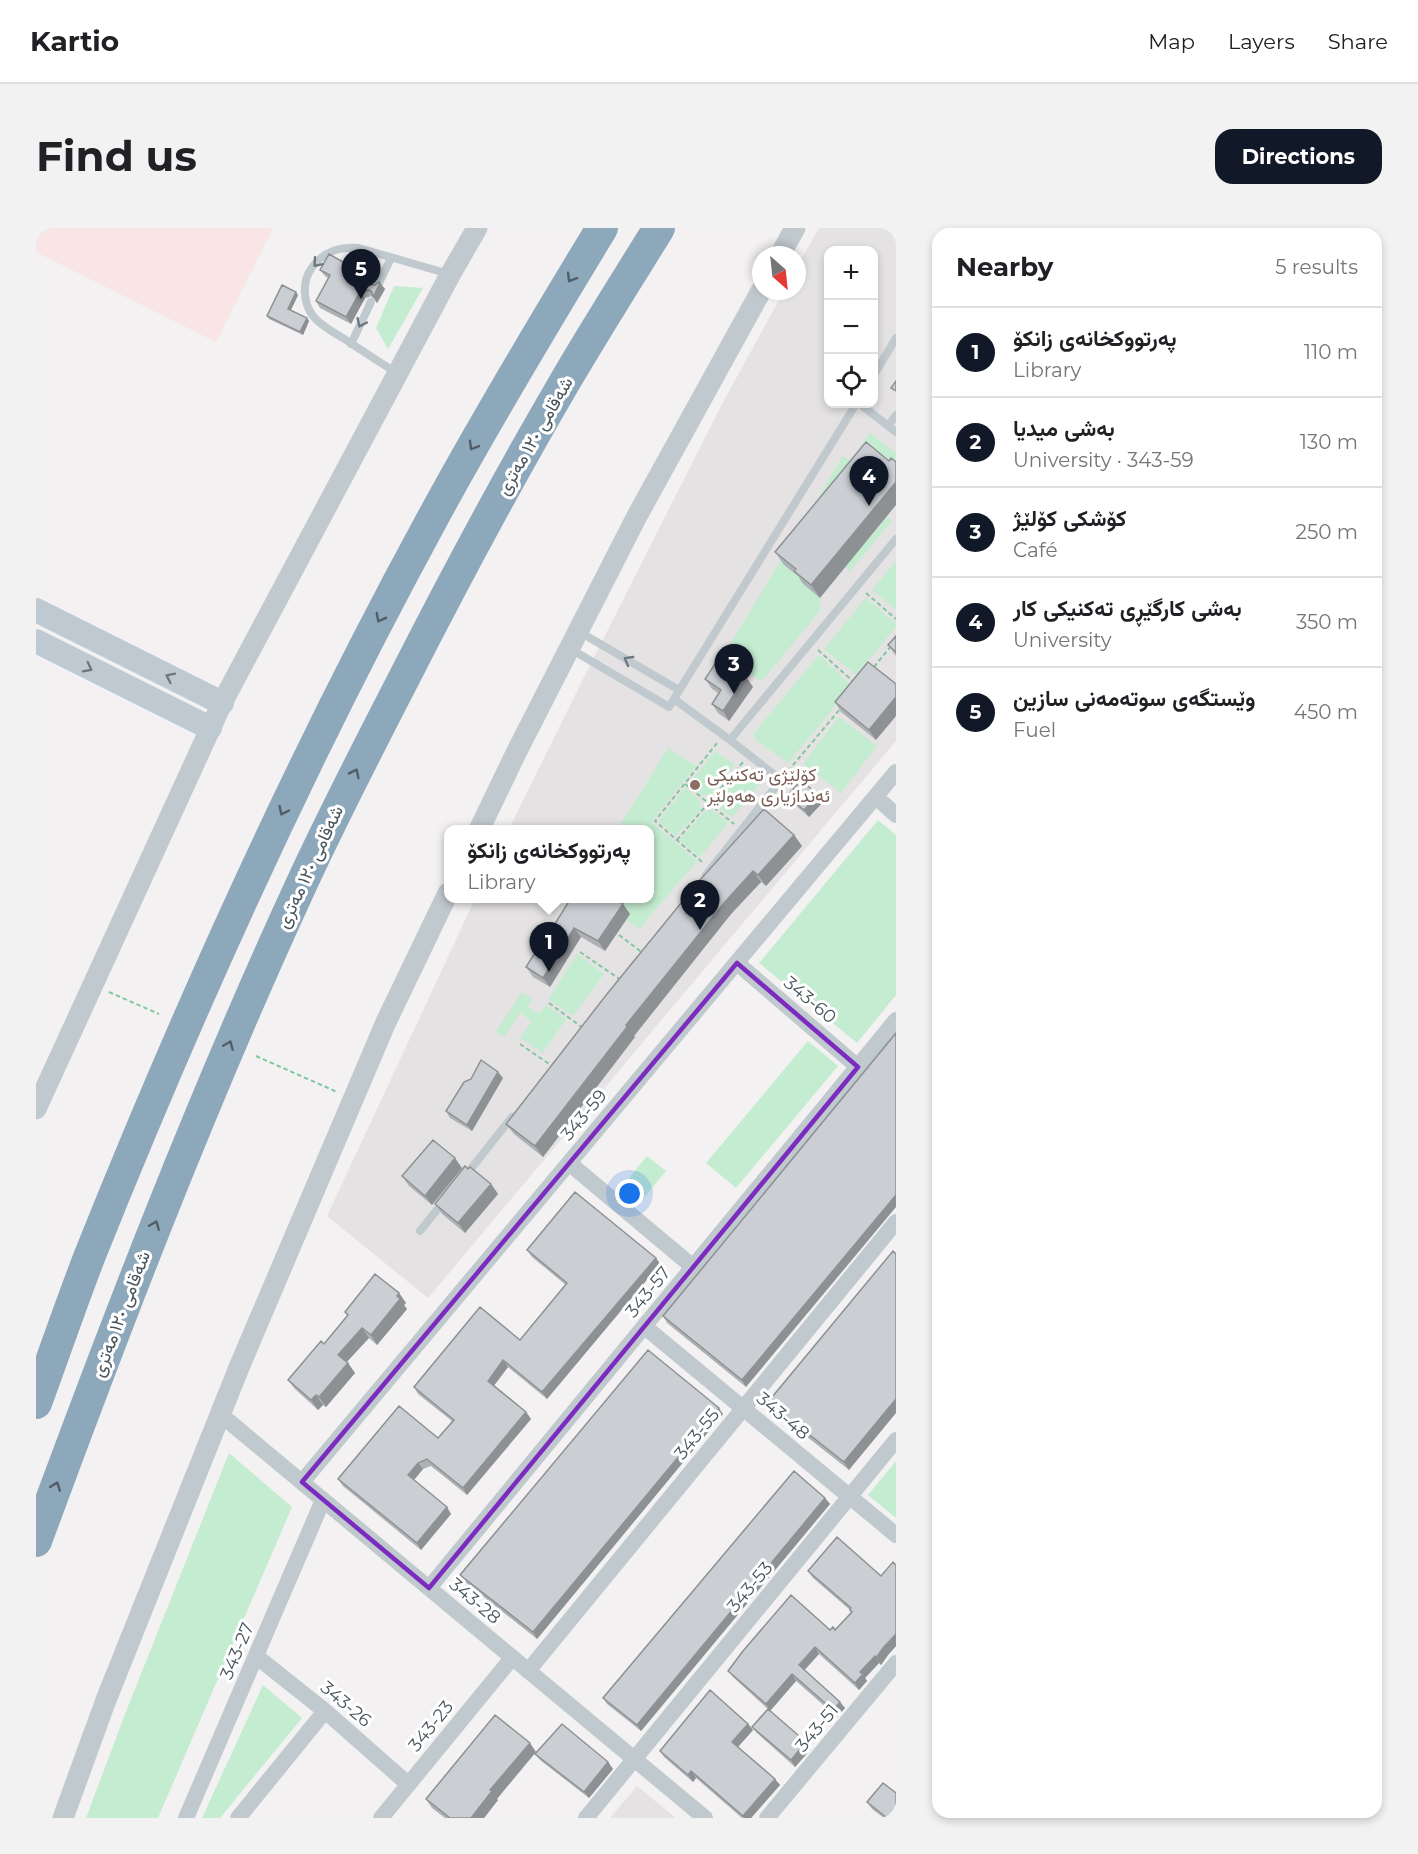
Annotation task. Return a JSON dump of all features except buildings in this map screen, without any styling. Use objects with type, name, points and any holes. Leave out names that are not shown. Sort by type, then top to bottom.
[{"type":"highway","points":[[36,1403],[89,1258],[178,1040],[292,791],[430,522],[522,360],[602,228]]},
{"type":"highway","name":"شەقامی ١٢٠ مەتری","points":[[36,1541],[187,1145],[296,895],[442,603],[568,377],[659,228]]},
{"type":"main road","points":[[36,610],[222,703]]},
{"type":"main road","points":[[36,641],[210,728]]},
{"type":"street","points":[[36,1109],[222,703],[450,274],[477,228]]},
{"type":"street","points":[[785,246],[795,228]]},
{"type":"street","points":[[481,825],[573,639],[637,516],[756,300]]},
{"type":"street","name":"343-59","points":[[302,1482],[896,772]]},
{"type":"street","points":[[876,797],[896,815]]},
{"type":"street","points":[[63,1818],[106,1700],[220,1414],[386,1022],[444,901]]},
{"type":"street","name":"343-60","points":[[737,963],[858,1067]]},
{"type":"street","name":"343-57","points":[[429,1588],[896,1020]]},
{"type":"street","points":[[569,1163],[693,1267]]},
{"type":"street","name":"343-55","points":[[528,1671],[896,1222]]},
{"type":"street","name":"343-48","points":[[645,1327],[896,1535]]},
{"type":"street","name":"343-28","points":[[220,1414],[705,1818]]},
{"type":"street","name":"343-53","points":[[586,1818],[896,1440]]},
{"type":"street","name":"343-27","points":[[186,1818],[323,1500]]},
{"type":"street","name":"343-26","points":[[256,1656],[325,1711],[408,1784]]},
{"type":"street","name":"343-23","points":[[381,1818],[512,1658]]},
{"type":"street","name":"343-51","points":[[767,1818],[896,1663]]},
{"type":"street","points":[[238,1818],[325,1711]]},
{"type":"lane","points":[[397,373],[324,326],[313,316],[306,302],[305,287],[309,273],[317,260],[329,251],[344,247],[359,248],[450,274]]},
{"type":"lane","points":[[378,285],[392,258]]},
{"type":"lane","points":[[351,344],[371,302]]},
{"type":"lane","points":[[878,367],[896,338]]},
{"type":"lane","points":[[671,703],[855,408]]},
{"type":"lane","points":[[863,408],[896,432]]},
{"type":"lane","points":[[888,426],[896,415]]},
{"type":"lane","points":[[726,738],[896,539]]},
{"type":"lane","points":[[573,639],[679,690]]},
{"type":"lane","points":[[573,639],[726,738],[780,780],[697,886]]},
{"type":"lane","points":[[463,1179],[518,1109]]},
{"type":"lane","points":[[420,1231],[448,1196]]},
{"type":"path","points":[[857,585],[896,619]]},
{"type":"path","points":[[874,667],[896,639]]},
{"type":"path","points":[[809,643],[859,686]]},
{"type":"path","points":[[780,780],[845,703]]},
{"type":"path","points":[[711,869],[655,821],[726,738]]},
{"type":"path","points":[[677,840],[749,754]]},
{"type":"path","points":[[685,784],[742,830]]},
{"type":"path","points":[[620,935],[643,953]]},
{"type":"path","points":[[580,952],[621,980]]},
{"type":"path","points":[[93,984],[159,1014]]},
{"type":"path","points":[[549,1003],[583,1028]]},
{"type":"path","points":[[520,1044],[552,1066]]},
{"type":"path","points":[[256,1056],[354,1099]]},
{"type":"highlighted area","points":[[737,963],[858,1067],[429,1588],[302,1482]]},
{"type":"shaded area","points":[[36,228],[273,228],[216,342],[36,252]]},
{"type":"shaded area","name":"کۆلێژی تەکنیکی ئەندازیاری هەولێر","points":[[819,228],[896,228],[896,741],[428,1298],[327,1216],[473,903],[654,903],[654,825],[511,825],[723,402],[779,300],[806,300],[806,251]]},
{"type":"shaded area","points":[[637,1786],[676,1818],[610,1818]]},
{"type":"green space","points":[[394,286],[423,288],[388,349],[376,328]]},
{"type":"green space","points":[[870,433],[896,453],[896,472],[852,526],[869,539],[887,517],[892,521],[850,571],[845,567],[803,583],[819,598],[821,602],[819,612],[762,681],[722,658],[843,456],[851,461]]},
{"type":"green space","points":[[896,561],[896,610],[872,590]]},
{"type":"green space","points":[[866,598],[896,624],[896,627],[856,675],[824,649]]},
{"type":"green space","points":[[819,655],[852,686],[788,763],[757,741],[753,734]]},
{"type":"green space","points":[[839,717],[877,746],[841,793],[803,764]]},
{"type":"green space","points":[[668,748],[696,766],[651,822],[697,861],[639,929],[625,920],[629,913],[611,903],[654,903],[654,825],[620,825]]},
{"type":"green space","points":[[715,751],[735,765],[711,796],[701,795],[689,784]]},
{"type":"green space","points":[[740,769],[760,784],[732,817],[716,806],[715,799]]},
{"type":"green space","points":[[686,787],[699,800],[701,809],[676,836],[658,821]]},
{"type":"green space","points":[[705,811],[714,811],[728,823],[700,857],[680,840]]},
{"type":"green space","points":[[878,820],[896,835],[896,995],[857,1043],[759,963]]},
{"type":"green space","points":[[577,954],[604,974],[573,1016],[548,999]]},
{"type":"green space","points":[[522,992],[532,999],[528,1007],[539,1014],[546,1005],[566,1019],[543,1053],[520,1038],[532,1021],[520,1013],[504,1037],[496,1032]]},
{"type":"green space","points":[[808,1041],[838,1066],[736,1188],[706,1163]]},
{"type":"green space","points":[[647,1156],[666,1171],[638,1205],[620,1189]]},
{"type":"green space","points":[[229,1453],[292,1507],[158,1818],[86,1818],[127,1709]]},
{"type":"green space","points":[[896,1461],[896,1518],[868,1495]]},
{"type":"green space","points":[[263,1685],[302,1718],[220,1818],[202,1818]]},
{"type":"place","name":"وێستگەی سوتەمەنی سازین","points":[[361,299]]},
{"type":"place","name":"بەشی کارگێڕی تەکنیکی کار","points":[[869,506]]},
{"type":"place","name":"کۆشکی کۆلێژ","points":[[734,694]]},
{"type":"place","name":"کۆلێژی تەکنیکی ئەندازیاری هەولێر","points":[[695,785]]},
{"type":"place","name":"بەشی میدیا","points":[[700,930]]},
{"type":"place","name":"پەرتووکخانەی زانکۆ","points":[[549,972]]}]
